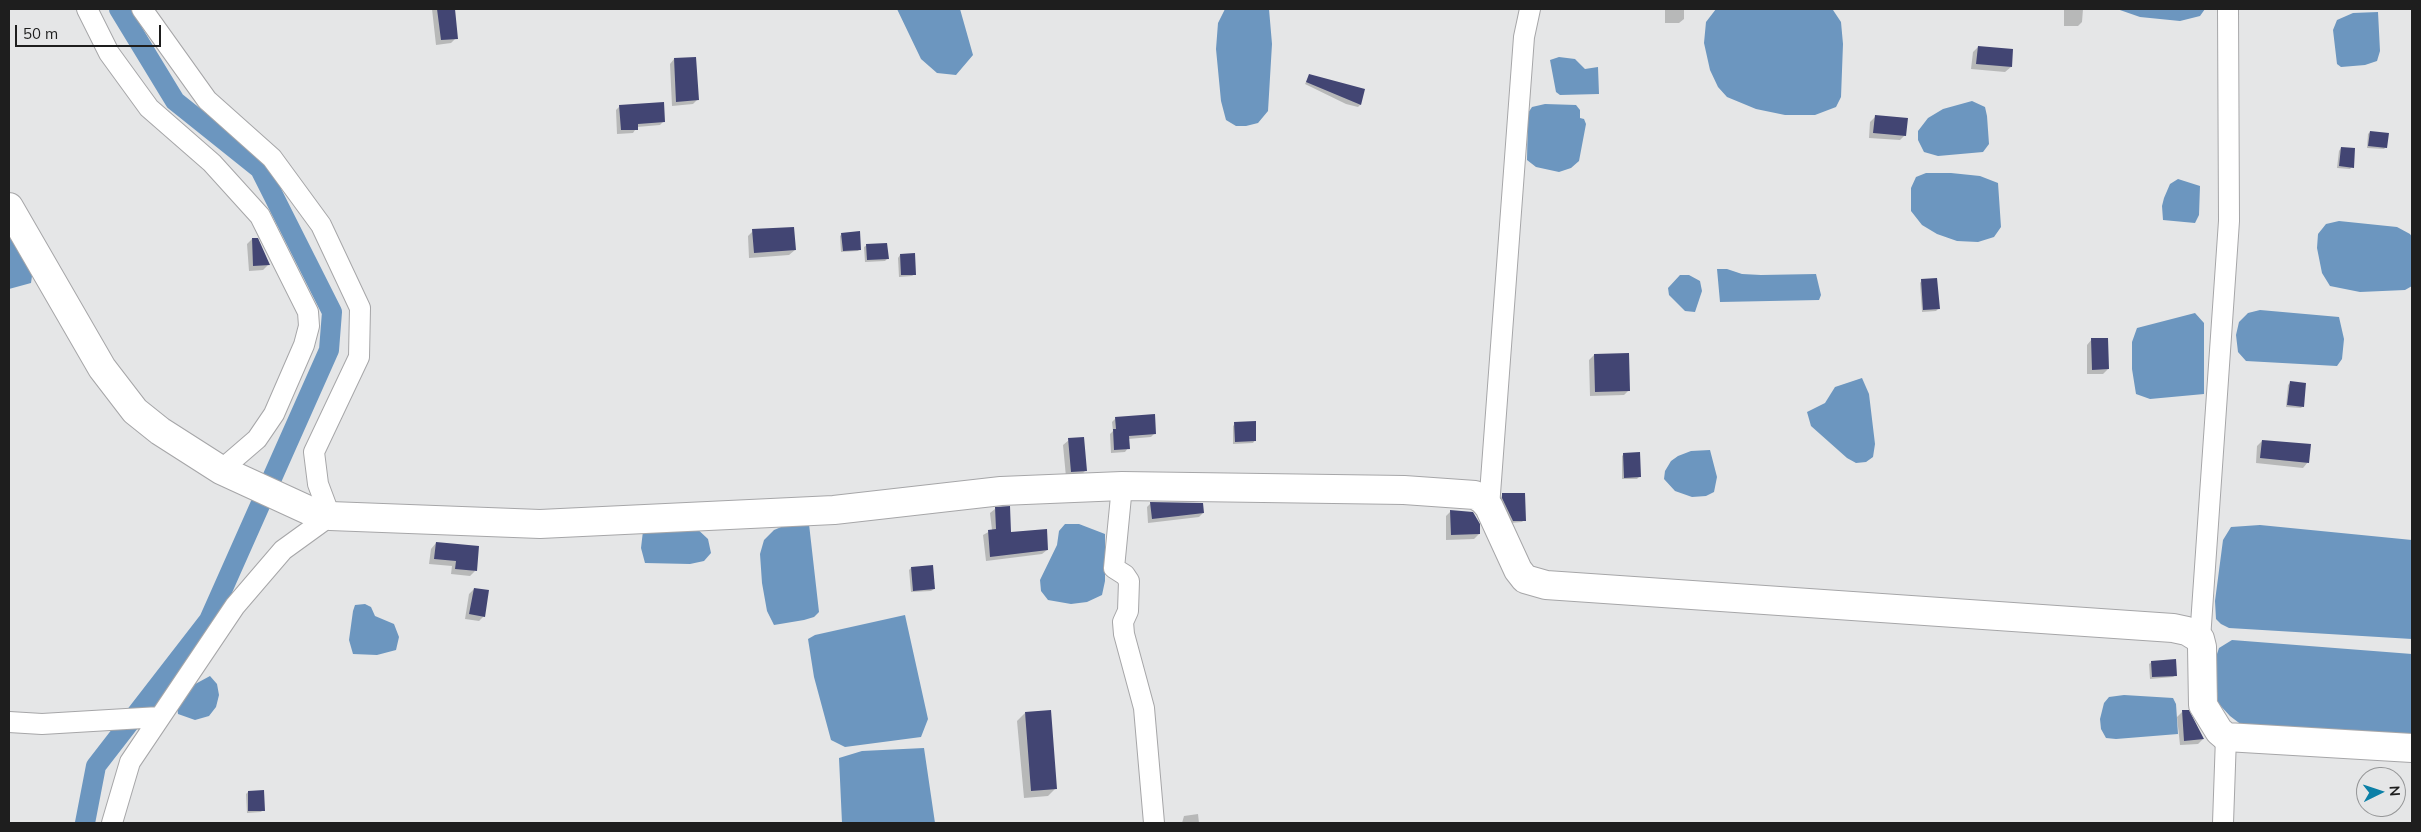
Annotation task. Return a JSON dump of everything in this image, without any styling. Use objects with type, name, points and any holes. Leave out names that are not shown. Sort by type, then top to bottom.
[{"type":"main road","points":[[9,206],[102,368],[135,411],[160,431],[224,472],[319,513],[540,524],[834,510],[1010,491],[1122,486],[1404,490],[1475,496],[1484,500],[1490,507],[1518,570],[1525,579],[1546,585],[2173,628],[2187,631],[2200,638],[2202,647],[2203,704],[2219,731],[2226,737],[2412,748]]},
{"type":"street","points":[[87,9],[110,54],[149,108],[212,162],[260,216],[308,312],[309,326],[304,345],[274,414],[257,439],[224,472]]},
{"type":"street","points":[[112,823],[130,762],[160,717],[235,606],[283,550],[319,513],[314,452],[359,357],[360,308],[321,225],[272,158],[207,100],[142,9]]},
{"type":"street","points":[[1490,507],[1524,37],[1530,9]]},
{"type":"street","points":[[2200,638],[2229,222],[2228,9]]},
{"type":"street","points":[[1122,486],[1114,568],[1125,575],[1129,582],[1128,611],[1124,617],[1124,628],[1144,708],[1154,823]]},
{"type":"street","points":[[9,722],[42,724],[160,717]]},
{"type":"street","points":[[2223,823],[2226,737]]},
{"type":"water","points":[[897,9],[960,9],[973,55],[956,75],[937,73],[921,59]]},
{"type":"water","points":[[1225,9],[1269,9],[1272,44],[1268,111],[1258,123],[1246,126],[1236,126],[1226,120],[1221,101],[1216,49],[1218,23]]},
{"type":"water","points":[[1716,9],[1833,10],[1841,22],[1843,44],[1841,97],[1836,107],[1815,115],[1785,115],[1756,109],[1727,97],[1718,87],[1710,70],[1704,43],[1706,22]]},
{"type":"water","points":[[2117,9],[2205,9],[2200,16],[2180,21],[2140,17]]},
{"type":"water","points":[[2378,12],[2380,51],[2377,61],[2365,65],[2341,67],[2337,64],[2333,30],[2337,20],[2353,13]]},
{"type":"water","points":[[1559,57],[1575,59],[1585,69],[1598,67],[1599,94],[1560,95],[1556,92],[1550,60]]},
{"type":"water","points":[[1972,101],[1985,107],[1987,116],[1989,144],[1983,152],[1938,156],[1924,152],[1918,140],[1918,131],[1928,118],[1943,109]]},
{"type":"water","points":[[1545,104],[1576,105],[1580,110],[1580,118],[1584,119],[1586,124],[1579,161],[1571,168],[1559,172],[1536,167],[1527,160],[1528,113],[1532,107]]},
{"type":"water","points":[[1926,173],[1980,176],[1998,183],[2001,227],[1994,237],[1978,242],[1957,241],[1937,234],[1922,225],[1911,211],[1911,188],[1916,177]]},
{"type":"water","points":[[2178,179],[2200,186],[2199,215],[2195,223],[2163,220],[2162,206],[2164,198],[2170,184]]},
{"type":"water","points":[[2339,221],[2397,227],[2410,234],[2412,237],[2412,286],[2405,290],[2360,292],[2330,286],[2322,273],[2317,248],[2318,234],[2326,224]]},
{"type":"water","points":[[9,236],[22,253],[32,276],[31,283],[9,289]]},
{"type":"water","points":[[1717,269],[1727,269],[1742,274],[1761,275],[1816,274],[1821,295],[1819,300],[1720,302]]},
{"type":"water","points":[[1680,275],[1689,275],[1700,281],[1702,291],[1695,312],[1685,311],[1669,295],[1668,288]]},
{"type":"water","points":[[2260,310],[2339,317],[2344,339],[2342,359],[2337,366],[2246,361],[2238,352],[2236,335],[2239,322],[2248,313]]},
{"type":"water","points":[[2195,313],[2204,323],[2204,394],[2150,399],[2136,394],[2132,369],[2132,342],[2137,328]]},
{"type":"water","points":[[1862,378],[1869,394],[1875,444],[1873,457],[1866,462],[1856,463],[1847,458],[1811,426],[1807,412],[1825,403],[1835,387]]},
{"type":"water","points":[[1710,450],[1717,477],[1714,492],[1706,496],[1692,497],[1675,491],[1664,479],[1665,471],[1671,461],[1678,456],[1691,451]]},
{"type":"water","points":[[809,524],[819,612],[814,617],[804,620],[774,625],[767,611],[762,583],[760,554],[764,540],[774,530],[786,525]]},
{"type":"water","points":[[1065,524],[1079,524],[1105,534],[1105,581],[1102,595],[1087,602],[1071,604],[1048,600],[1041,591],[1040,580],[1057,545],[1059,531]]},
{"type":"water","points":[[2260,525],[2412,540],[2412,639],[2229,628],[2221,624],[2216,619],[2215,601],[2223,540],[2231,527]]},
{"type":"water","points":[[694,526],[708,539],[711,553],[704,561],[690,564],[645,563],[641,548],[643,531]]},
{"type":"water","points":[[365,604],[371,607],[375,616],[394,624],[399,637],[396,650],[377,655],[353,654],[349,640],[353,611],[355,605]]},
{"type":"water","points":[[905,615],[928,719],[921,737],[845,747],[831,740],[814,677],[808,639],[815,635]]},
{"type":"water","points":[[2232,640],[2412,654],[2412,737],[2247,729],[2230,716],[2218,703],[2215,660],[2219,648]]},
{"type":"water","points":[[210,676],[217,684],[219,695],[216,707],[209,716],[195,720],[178,714],[177,707],[186,689]]},
{"type":"water","points":[[2124,695],[2173,698],[2176,704],[2178,734],[2116,739],[2106,738],[2101,729],[2100,719],[2104,703],[2109,697]]},
{"type":"water","points":[[924,748],[935,823],[842,823],[839,758],[862,751]]},
{"type":"building","points":[[437,9],[455,9],[458,39],[441,40]]},
{"type":"building","points":[[1978,46],[2013,49],[2012,67],[1976,64]]},
{"type":"building","points":[[696,57],[699,100],[676,102],[674,58]]},
{"type":"building","points":[[1309,74],[1365,89],[1361,105],[1306,82]]},
{"type":"building","points":[[664,102],[665,122],[638,124],[638,130],[621,130],[619,105]]},
{"type":"building","points":[[1875,115],[1908,118],[1906,136],[1873,133]]},
{"type":"building","points":[[2370,131],[2389,133],[2387,148],[2368,146]]},
{"type":"building","points":[[2341,147],[2355,148],[2354,168],[2339,166]]},
{"type":"building","points":[[794,227],[796,250],[754,253],[752,229]]},
{"type":"building","points":[[860,231],[861,250],[843,251],[841,233]]},
{"type":"building","points":[[252,238],[258,238],[270,265],[253,266]]},
{"type":"building","points":[[887,243],[889,259],[867,260],[866,244]]},
{"type":"building","points":[[915,253],[916,275],[901,275],[900,254]]},
{"type":"building","points":[[1937,278],[1940,309],[1923,310],[1921,279]]},
{"type":"building","points":[[2091,338],[2108,338],[2109,369],[2092,370]]},
{"type":"building","points":[[1629,353],[1630,391],[1595,392],[1594,354]]},
{"type":"building","points":[[2290,381],[2306,383],[2304,407],[2287,405]]},
{"type":"building","points":[[1155,414],[1156,434],[1129,436],[1130,449],[1114,450],[1113,429],[1116,429],[1115,417]]},
{"type":"building","points":[[1256,421],[1256,441],[1235,442],[1234,422]]},
{"type":"building","points":[[1084,437],[1087,471],[1071,472],[1068,438]]},
{"type":"building","points":[[2262,440],[2311,444],[2309,463],[2260,458]]},
{"type":"building","points":[[1640,452],[1641,477],[1624,478],[1623,453]]},
{"type":"building","points":[[1502,493],[1525,493],[1526,521],[1513,521],[1502,498]]},
{"type":"building","points":[[1150,502],[1203,503],[1204,513],[1152,519]]},
{"type":"building","points":[[1010,506],[1011,532],[1047,529],[1048,550],[990,557],[988,530],[996,529],[995,507]]},
{"type":"building","points":[[1450,510],[1473,512],[1480,524],[1480,534],[1451,535]]},
{"type":"building","points":[[436,542],[479,546],[477,571],[455,569],[456,561],[434,559]]},
{"type":"building","points":[[933,565],[935,589],[913,591],[911,567]]},
{"type":"building","points":[[474,588],[489,590],[485,617],[469,614]]},
{"type":"building","points":[[2176,659],[2177,676],[2152,677],[2151,661]]},
{"type":"building","points":[[1051,710],[1057,789],[1031,791],[1025,712]]},
{"type":"building","points":[[2182,710],[2189,710],[2204,739],[2184,741]]},
{"type":"building","points":[[264,790],[265,811],[248,811],[248,791]]},
{"type":"waterway","points":[[85,823],[96,766],[209,620],[329,350],[332,312],[260,169],[175,101],[119,9]]}]
